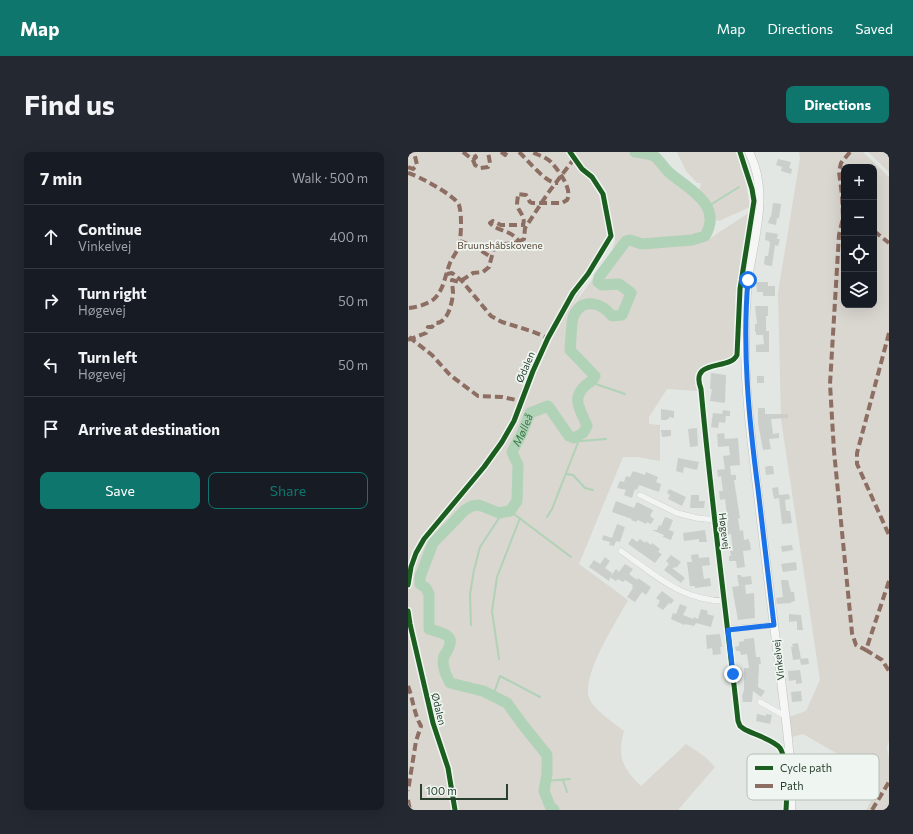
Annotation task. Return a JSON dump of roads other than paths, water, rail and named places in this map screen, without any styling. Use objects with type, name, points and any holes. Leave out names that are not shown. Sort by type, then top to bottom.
[{"type":"street","name":"Ødalen","points":[[408,585],[411,567],[416,553],[424,539],[484,468],[502,442],[514,421],[533,371],[548,338],[573,293],[588,274],[611,236],[603,194],[592,177],[582,169],[570,152]]},
{"type":"street","name":"Vinkelvej","points":[[749,152],[758,175],[760,208],[748,280],[745,344],[752,447],[788,754]]},
{"type":"street","name":"Høgevej","points":[[700,390],[726,602],[733,674]]},
{"type":"street","name":"Høgevej","points":[[640,494],[677,513],[696,518],[715,520]]},
{"type":"street","points":[[622,551],[677,590],[699,599],[726,602]]},
{"type":"street","name":"Ødalen","points":[[408,611],[433,723],[448,768],[455,810]]},
{"type":"street","points":[[728,630],[774,625]]},
{"type":"street","points":[[760,702],[785,716]]},
{"type":"street","name":"Vinkelvej","points":[[791,810],[792,800]]},
{"type":"waterway","name":"Mølleå","points":[[554,810],[550,806],[544,791],[547,774],[547,755],[507,703],[483,691],[450,683],[443,663],[450,639],[445,634],[429,629],[429,594],[426,588],[420,584],[420,577],[433,543],[465,510],[472,506],[479,505],[499,513],[510,511],[517,501],[518,465],[512,452],[530,413],[548,406],[569,436],[574,438],[583,433],[587,426],[578,405],[579,395],[581,390],[595,376],[570,350],[573,318],[578,309],[587,304],[598,305],[608,311],[612,316],[622,315],[631,293],[619,284],[602,285],[598,282],[599,277],[626,241],[630,240],[642,244],[692,240],[705,236],[709,225],[710,215],[702,199],[669,172],[654,156],[635,152]]},
{"type":"waterway","points":[[707,207],[739,187]]},
{"type":"waterway","points":[[590,382],[625,394]]},
{"type":"waterway","points":[[574,438],[581,441],[606,439]]},
{"type":"waterway","points":[[547,517],[552,509],[579,440]]},
{"type":"waterway","points":[[566,474],[573,475],[585,488],[593,490]]},
{"type":"waterway","points":[[510,511],[571,557]]},
{"type":"waterway","points":[[471,625],[470,594],[480,547],[503,512]]},
{"type":"waterway","points":[[499,659],[492,611],[497,577],[520,518]]},
{"type":"waterway","points":[[493,696],[500,676],[540,697]]},
{"type":"waterway","points":[[546,781],[570,779]]},
{"type":"waterway","points":[[563,780],[567,792]]},
{"type":"park label","name":"Bruunshåbskovene","points":[[500,245]]}]
